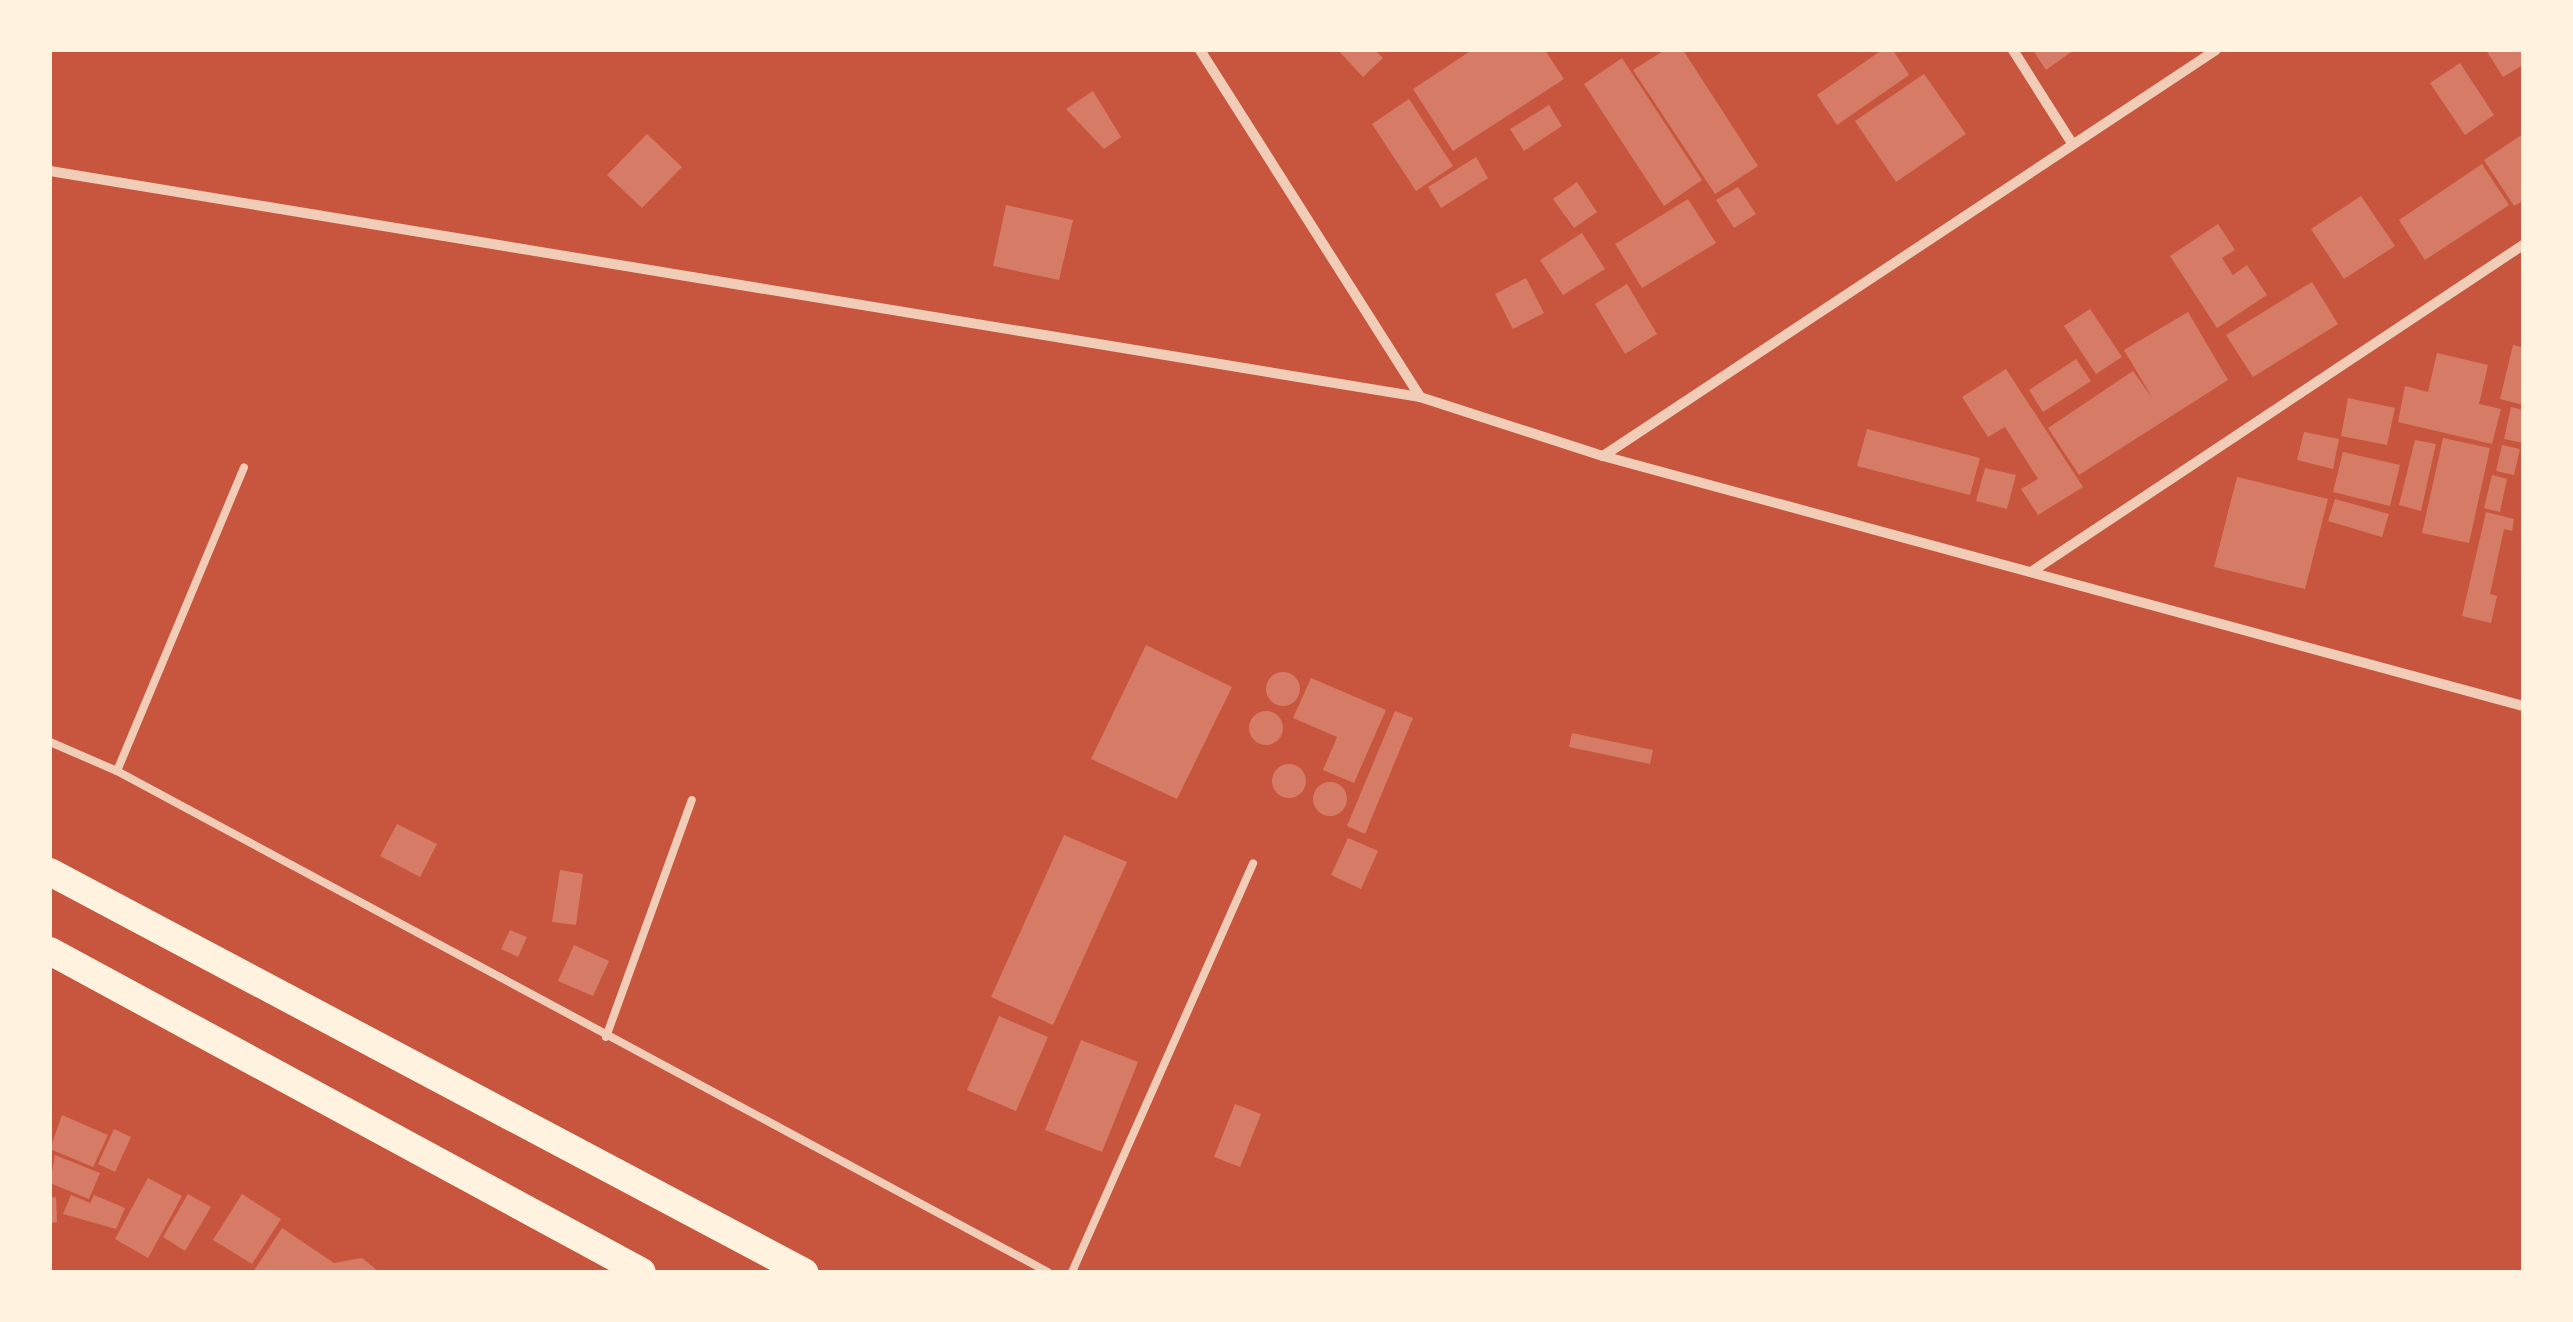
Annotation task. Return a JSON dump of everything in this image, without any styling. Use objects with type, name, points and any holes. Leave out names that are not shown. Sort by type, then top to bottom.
[{"type":"highway","points":[[50,872],[804,1272]]},
{"type":"highway","points":[[50,950],[642,1272]]},
{"type":"street","points":[[1200,50],[1420,397]]},
{"type":"street","points":[[2013,50],[2070,140]]},
{"type":"street","points":[[1603,456],[2070,140],[2216,50]]},
{"type":"street","points":[[50,171],[1420,397],[1603,456],[2523,706]]},
{"type":"street","points":[[2031,572],[2523,245]]},
{"type":"lane","points":[[117,771],[244,468]]},
{"type":"lane","points":[[50,742],[117,771],[606,1038],[1048,1272]]},
{"type":"lane","points":[[606,1038],[692,800]]},
{"type":"lane","points":[[1072,1272],[1252,862]]},
{"type":"building","points":[[1338,50],[1375,50],[1383,58],[1363,77]]},
{"type":"building","points":[[1472,50],[1545,50],[1564,79],[1453,151],[1413,89]]},
{"type":"building","points":[[1665,50],[1683,50],[1758,166],[1715,194],[1633,70]]},
{"type":"building","points":[[1882,50],[1893,50],[1909,75],[1837,125],[1817,95]]},
{"type":"building","points":[[2033,50],[2074,50],[2046,70]]},
{"type":"building","points":[[2486,50],[2523,50],[2523,65],[2503,77]]},
{"type":"building","points":[[1622,58],[1702,180],[1664,206],[1584,84]]},
{"type":"building","points":[[2460,63],[2494,115],[2465,135],[2430,83]]},
{"type":"building","points":[[1924,74],[1966,134],[1896,182],[1855,121]]},
{"type":"building","points":[[1093,91],[1121,137],[1104,149],[1066,109]]},
{"type":"building","points":[[1409,99],[1453,166],[1416,191],[1372,124]]},
{"type":"building","points":[[1549,105],[1562,126],[1524,151],[1510,129]]},
{"type":"building","points":[[647,134],[682,167],[642,208],[607,175]]},
{"type":"building","points":[[2523,134],[2523,201],[2514,206],[2484,160]]},
{"type":"building","points":[[1476,157],[1488,178],[1441,208],[1428,187]]},
{"type":"building","points":[[2482,164],[2509,205],[2425,260],[2399,220]]},
{"type":"building","points":[[1577,182],[1597,212],[1574,228],[1553,199]]},
{"type":"building","points":[[1738,187],[1756,214],[1734,228],[1716,200]]},
{"type":"building","points":[[2361,196],[2395,246],[2344,279],[2311,229]]},
{"type":"building","points":[[1688,199],[1716,243],[1642,288],[1615,244]]},
{"type":"building","points":[[1006,205],[1073,220],[1059,280],[993,266]]},
{"type":"building","points":[[2218,224],[2235,250],[2222,258],[2233,275],[2247,265],[2267,295],[2217,328],[2170,256]]},
{"type":"building","points":[[1582,233],[1605,269],[1563,295],[1540,260]]},
{"type":"building","points":[[1526,278],[1544,313],[1513,329],[1495,294]]},
{"type":"building","points":[[2312,282],[2338,324],[2253,377],[2226,335]]},
{"type":"building","points":[[1627,284],[1657,334],[1625,354],[1595,304]]},
{"type":"building","points":[[2090,309],[2122,357],[2096,374],[2064,326]]},
{"type":"building","points":[[2188,312],[2228,380],[2079,475],[2048,428],[2133,371],[2153,399],[2124,350]]},
{"type":"building","points":[[2513,345],[2523,347],[2523,405],[2500,399]]},
{"type":"building","points":[[2437,353],[2488,365],[2479,404],[2501,409],[2492,444],[2398,422],[2405,386],[2428,392]]},
{"type":"building","points":[[2076,359],[2091,381],[2043,412],[2029,390]]},
{"type":"building","points":[[2006,369],[2083,487],[2038,515],[2021,489],[2038,479],[2005,427],[1988,437],[1962,397]]},
{"type":"building","points":[[2348,398],[2395,408],[2387,445],[2341,436]]},
{"type":"building","points":[[2511,407],[2523,410],[2523,443],[2504,439]]},
{"type":"building","points":[[1867,429],[1980,458],[1970,495],[1857,466]]},
{"type":"building","points":[[2304,432],[2339,439],[2333,469],[2297,460]]},
{"type":"building","points":[[2443,438],[2490,448],[2469,543],[2422,533]]},
{"type":"building","points":[[2415,440],[2436,444],[2421,511],[2399,505]]},
{"type":"building","points":[[2502,445],[2520,449],[2514,475],[2496,471]]},
{"type":"building","points":[[2343,452],[2400,465],[2390,506],[2333,492]]},
{"type":"building","points":[[1985,468],[2016,475],[2007,509],[1976,501]]},
{"type":"building","points":[[2492,475],[2507,479],[2500,512],[2484,508]]},
{"type":"building","points":[[2237,477],[2328,499],[2305,589],[2214,567]]},
{"type":"building","points":[[2335,499],[2389,514],[2382,537],[2328,521]]},
{"type":"building","points":[[2486,512],[2514,519],[2512,531],[2504,529],[2490,594],[2497,596],[2491,623],[2462,616]]},
{"type":"building","points":[[1146,645],[1232,687],[1177,799],[1091,759]]},
{"type":"building","points":[[1283,672],[1295,677],[1300,689],[1295,701],[1283,706],[1271,701],[1266,689],[1271,677]]},
{"type":"building","points":[[1311,678],[1386,710],[1354,783],[1323,770],[1337,737],[1293,718]]},
{"type":"building","points":[[1266,711],[1278,716],[1283,728],[1278,740],[1266,745],[1254,740],[1249,728],[1254,716]]},
{"type":"building","points":[[1395,711],[1413,718],[1365,834],[1347,826]]},
{"type":"building","points":[[1572,733],[1653,750],[1650,764],[1569,747]]},
{"type":"building","points":[[1289,764],[1301,769],[1306,781],[1301,793],[1289,798],[1277,793],[1272,781],[1277,769]]},
{"type":"building","points":[[1330,782],[1342,787],[1347,799],[1342,811],[1330,816],[1318,811],[1313,799],[1318,787]]},
{"type":"building","points":[[397,824],[437,844],[420,877],[380,856]]},
{"type":"building","points":[[1064,835],[1127,862],[1053,1025],[991,997]]},
{"type":"building","points":[[1348,838],[1378,851],[1361,889],[1331,875]]},
{"type":"building","points":[[560,870],[583,874],[576,925],[552,922]]},
{"type":"building","points":[[510,930],[527,937],[518,957],[501,949]]},
{"type":"building","points":[[574,945],[609,961],[593,996],[558,981]]},
{"type":"building","points":[[999,1016],[1048,1037],[1016,1111],[967,1090]]},
{"type":"building","points":[[1081,1040],[1138,1062],[1102,1152],[1045,1130]]},
{"type":"building","points":[[1235,1104],[1261,1114],[1240,1167],[1214,1157]]},
{"type":"building","points":[[62,1115],[108,1135],[93,1167],[50,1149]]},
{"type":"building","points":[[114,1129],[131,1137],[115,1172],[98,1164]]},
{"type":"building","points":[[55,1155],[100,1173],[89,1199],[50,1183]]},
{"type":"building","points":[[148,1178],[182,1196],[148,1258],[115,1239]]},
{"type":"building","points":[[188,1194],[211,1207],[185,1251],[163,1237]]},
{"type":"building","points":[[242,1194],[281,1219],[252,1264],[213,1240]]},
{"type":"building","points":[[71,1195],[90,1203],[94,1195],[125,1208],[116,1229],[63,1214]]},
{"type":"building","points":[[56,1197],[57,1222],[50,1223],[50,1198]]},
{"type":"building","points":[[282,1228],[334,1263],[362,1258],[379,1272],[253,1272]]}]
